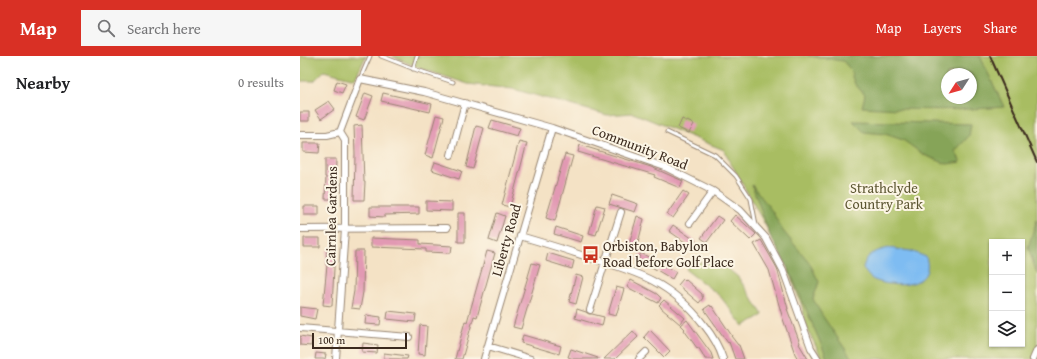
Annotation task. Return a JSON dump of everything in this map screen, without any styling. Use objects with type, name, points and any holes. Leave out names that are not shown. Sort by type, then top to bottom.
[{"type":"street","name":"Community Road","points":[[360,79],[405,87],[552,128],[665,167],[714,191],[734,205],[766,238],[783,270],[811,348],[818,359]]},
{"type":"street","points":[[300,135],[327,135],[340,132],[360,79]]},
{"type":"street","points":[[451,155],[465,103]]},
{"type":"street","name":"Liberty Road","points":[[484,359],[552,128]]},
{"type":"street","name":"Cairnlea Gardens","points":[[336,359],[345,229],[345,140],[340,132]]},
{"type":"street","points":[[690,223],[714,191]]},
{"type":"street","points":[[590,310],[621,212]]},
{"type":"street","points":[[300,229],[447,228]]},
{"type":"street","points":[[520,236],[632,271],[656,282],[680,299],[694,312],[713,336],[723,359]]},
{"type":"street","points":[[300,328],[409,337]]},
{"type":"street","points":[[488,346],[531,359]]},
{"type":"street","points":[[1033,359],[1037,350]]},
{"type":"street","points":[[639,359],[646,352]]},
{"type":"lane","points":[[360,79],[370,56]]},
{"type":"lane","points":[[381,56],[413,69],[453,82]]},
{"type":"lane","points":[[413,69],[417,56]]},
{"type":"lane","points":[[667,132],[715,155],[736,176],[750,199],[757,227]]},
{"type":"green space","points":[[300,56],[366,56],[355,79],[324,71],[314,81],[300,81]]},
{"type":"green space","name":"Strathclyde Country Park","points":[[392,56],[1037,56],[1037,359],[822,359],[807,328],[802,306],[783,257],[724,150],[633,113],[607,115],[513,89],[468,84],[419,68]]},
{"type":"green space","points":[[808,56],[980,56],[1004,107],[933,110],[862,107],[865,95],[854,83],[850,69],[843,61]]},
{"type":"green space","points":[[853,121],[971,124],[969,136],[955,151],[961,162],[947,164],[924,155],[903,140],[885,134],[864,132]]},
{"type":"green space","points":[[752,185],[772,211],[783,231],[809,262],[819,282],[813,299],[852,359],[827,358],[790,272],[770,236]]},
{"type":"green space","points":[[1037,219],[1037,274],[1028,247]]},
{"type":"green space","points":[[704,262],[722,264],[738,277],[763,315],[743,326],[720,296],[686,270],[689,264]]},
{"type":"water","points":[[889,248],[911,251],[926,257],[927,268],[925,275],[911,284],[901,285],[882,283],[871,278],[863,269],[866,260],[872,254]]},
{"type":"building","points":[[337,81],[346,84],[342,93],[334,90]]},
{"type":"building","points":[[365,93],[373,96],[364,120],[356,117]]},
{"type":"building","points":[[383,93],[432,104],[430,112],[381,101]]},
{"type":"building","points":[[329,101],[335,109],[321,119],[315,110]]},
{"type":"building","points":[[300,112],[309,112],[309,121],[300,121]]},
{"type":"building","points":[[436,115],[444,117],[433,158],[425,155]]},
{"type":"building","points":[[682,119],[694,124],[689,133],[678,128]]},
{"type":"building","points":[[492,120],[520,128],[517,136],[489,128]]},
{"type":"building","points":[[362,125],[365,182],[364,200],[354,200],[354,126]]},
{"type":"building","points":[[476,126],[484,128],[473,169],[466,167]]},
{"type":"building","points":[[519,141],[527,143],[510,207],[502,205]]},
{"type":"building","points":[[303,143],[320,143],[319,153],[303,152]]},
{"type":"building","points":[[580,145],[651,167],[683,181],[680,188],[654,177],[655,175],[578,152]]},
{"type":"building","points":[[565,154],[573,156],[555,221],[546,218]]},
{"type":"building","points":[[325,159],[336,159],[335,199],[325,199]]},
{"type":"building","points":[[435,162],[462,171],[459,179],[432,170]]},
{"type":"building","points":[[683,191],[689,195],[673,218],[667,214]]},
{"type":"building","points":[[612,195],[638,204],[635,212],[609,204]]},
{"type":"building","points":[[426,201],[452,202],[452,211],[426,210]]},
{"type":"building","points":[[597,205],[605,207],[596,235],[589,233]]},
{"type":"building","points":[[304,206],[319,206],[319,215],[304,215]]},
{"type":"building","points":[[370,207],[419,207],[419,214],[385,215],[385,217],[370,216]]},
{"type":"building","points":[[458,213],[465,213],[465,242],[458,242]]},
{"type":"building","points":[[497,213],[505,216],[497,243],[489,240]]},
{"type":"building","points":[[735,215],[756,234],[750,240],[730,221]]},
{"type":"building","points":[[637,216],[644,219],[637,247],[629,245]]},
{"type":"building","points":[[717,216],[723,220],[707,242],[701,238]]},
{"type":"building","points":[[673,225],[696,241],[692,247],[669,231]]},
{"type":"building","points":[[556,227],[583,236],[581,242],[554,234]]},
{"type":"building","points":[[304,238],[320,238],[320,247],[304,247]]},
{"type":"building","points":[[371,238],[420,240],[420,244],[452,246],[451,253],[426,252],[426,249],[371,247]]},
{"type":"building","points":[[761,240],[777,268],[787,309],[800,343],[799,344],[808,359],[798,359],[795,354],[769,270],[754,244]]},
{"type":"building","points":[[327,250],[335,250],[332,306],[323,305]]},
{"type":"building","points":[[355,251],[364,251],[363,292],[360,309],[351,308],[354,291]]},
{"type":"building","points":[[487,251],[495,253],[477,317],[474,316],[462,359],[455,359],[465,321],[467,322]]},
{"type":"building","points":[[548,253],[574,261],[572,269],[546,261]]},
{"type":"building","points":[[641,253],[676,272],[672,279],[638,259]]},
{"type":"building","points":[[532,263],[540,265],[521,329],[513,327]]},
{"type":"building","points":[[576,275],[583,277],[576,304],[569,302]]},
{"type":"building","points":[[683,279],[702,294],[703,298],[699,303],[678,285]]},
{"type":"building","points":[[631,280],[657,294],[661,298],[658,303],[627,287]]},
{"type":"building","points":[[616,287],[624,289],[616,316],[608,314]]},
{"type":"building","points":[[664,300],[685,318],[680,324],[659,305]]},
{"type":"building","points":[[710,305],[739,345],[744,359],[735,359],[729,342],[728,343],[704,309]]},
{"type":"building","points":[[300,307],[317,309],[315,319],[300,316]]},
{"type":"building","points":[[577,309],[589,314],[604,317],[602,326],[575,318]]},
{"type":"building","points":[[388,311],[416,314],[415,322],[387,319]]},
{"type":"building","points":[[366,315],[381,317],[380,325],[365,324]]},
{"type":"building","points":[[687,320],[711,353],[713,359],[705,359],[698,347],[697,348],[684,330],[685,329],[681,325]]},
{"type":"building","points":[[420,325],[427,326],[425,355],[418,354]]},
{"type":"building","points":[[650,330],[670,351],[664,357],[644,337]]},
{"type":"building","points":[[633,331],[638,337],[615,359],[604,359]]},
{"type":"building","points":[[523,335],[561,346],[559,354],[521,343]]},
{"type":"building","points":[[300,336],[312,338],[311,346],[300,345]]},
{"type":"building","points":[[363,343],[378,345],[377,353],[362,352]]},
{"type":"building","points":[[571,349],[598,359],[573,359],[568,357]]},
{"type":"building","points":[[316,353],[326,354],[325,359],[315,359]]},
{"type":"building","points":[[384,353],[408,356],[407,359],[384,359]]},
{"type":"railway","points":[[990,56],[1037,162]]},
{"type":"place","name":"Orbiston, Babylon Road before Golf Place","points":[[590,254]]}]
